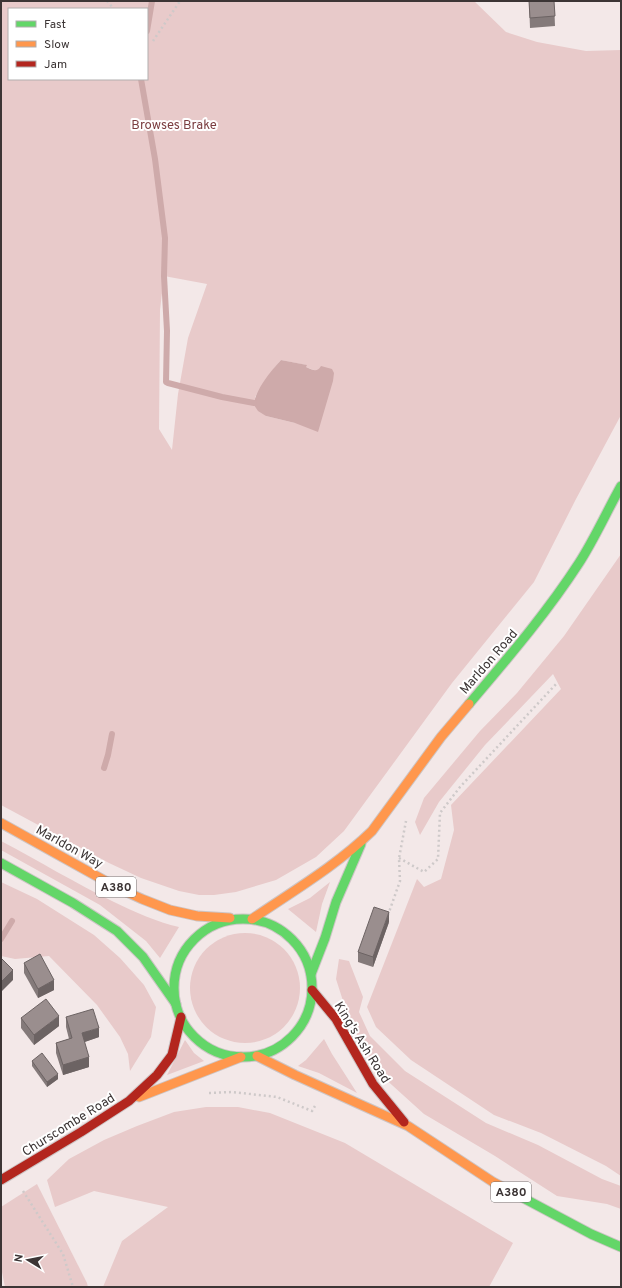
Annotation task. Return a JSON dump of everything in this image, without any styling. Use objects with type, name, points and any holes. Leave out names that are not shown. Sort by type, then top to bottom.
[{"type":"main road","name":"Marldon Road","points":[[252,919],[322,873],[361,843],[372,831],[441,737],[530,632],[550,606],[580,562],[621,486]]},
{"type":"main road","name":"Marldon Way","points":[[1,823],[118,888],[142,899],[170,910],[197,916],[242,919]]},
{"type":"main road","name":"Marldon Road","points":[[311,974],[325,938],[336,902],[361,843]]},
{"type":"main road","name":"A380","points":[[1,863],[73,903],[117,931],[143,957],[176,1004]]},
{"type":"main road","points":[[242,919],[252,919],[266,922],[290,937],[300,948],[307,960],[311,974],[312,990],[310,1008],[302,1025],[290,1040],[274,1050],[257,1056],[240,1057],[222,1054],[205,1046],[191,1033],[181,1017],[176,1004],[174,984],[179,964],[189,946],[203,932],[222,922],[242,919]]},
{"type":"main road","name":"King's Ash Road","points":[[312,990],[336,1020],[373,1084],[408,1126]]},
{"type":"main road","name":"Churscombe Road","points":[[1,1180],[129,1101],[157,1076],[172,1055],[181,1017]]},
{"type":"main road","name":"King's Ash Road","points":[[257,1056],[295,1075],[408,1126],[493,1182],[591,1234],[621,1247]]},
{"type":"main road","name":"Churscombe Road","points":[[129,1101],[240,1057]]},
{"type":"path","points":[[153,41],[180,1]]},
{"type":"path","points":[[399,858],[424,872],[438,859],[440,813],[460,787],[558,683]]},
{"type":"path","points":[[387,917],[400,881],[399,858],[408,814]]},
{"type":"path","points":[[205,1094],[232,1092],[277,1097],[312,1111],[327,1089]]},
{"type":"path","points":[[17,1171],[24,1192],[64,1254],[73,1287]]},
{"type":"green space","name":"Browses Brake","points":[[1,1],[474,1],[506,32],[537,42],[586,51],[621,50],[621,415],[534,582],[452,683],[344,831],[316,857],[276,880],[236,892],[214,895],[199,895],[179,891],[141,878],[109,863],[1,805]],"holes":[[[164,276],[207,284],[188,338],[178,394],[172,450],[159,429],[160,310]],[[281,360],[306,365],[306,367],[316,371],[319,370],[295,423],[266,416],[255,397]]]},
{"type":"green space","points":[[621,554],[621,1176],[606,1166],[541,1133],[494,1115],[411,1060],[376,1027],[367,1007],[417,879],[424,887],[441,879],[454,830],[451,805],[561,689],[553,674],[485,745],[439,802],[420,835],[415,822],[424,798],[480,731],[517,693],[564,636]]},
{"type":"green space","points":[[1,841],[114,902],[154,920],[179,927],[160,958],[146,941],[100,905],[1,850]]},
{"type":"green space","points":[[1,882],[37,899],[94,935],[120,958],[144,985],[156,1007],[151,1037],[130,1071],[128,1054],[120,1037],[97,1005],[49,956],[15,959],[1,956]]},
{"type":"green space","points":[[330,882],[322,904],[316,932],[288,909],[310,898]]},
{"type":"green space","points":[[245,933],[266,937],[276,942],[284,949],[291,957],[296,967],[300,988],[296,1009],[291,1019],[284,1027],[276,1034],[266,1039],[245,1043],[224,1039],[214,1034],[206,1027],[199,1019],[194,1009],[190,988],[194,967],[199,957],[206,949],[214,942],[224,937]]},
{"type":"green space","points":[[339,959],[349,961],[363,997],[359,1012],[370,1036],[405,1071],[486,1123],[538,1145],[602,1179],[621,1186],[621,1209],[607,1204],[557,1196],[495,1156],[424,1114],[382,1076],[362,1046],[344,1004],[336,979]]},
{"type":"green space","points":[[324,1039],[357,1093],[319,1073],[298,1066],[306,1060]]},
{"type":"green space","points":[[185,1040],[194,1053],[204,1061],[167,1075]]},
{"type":"green space","points":[[206,1107],[238,1107],[270,1113],[345,1143],[513,1243],[489,1287],[103,1287],[122,1241],[168,1207],[94,1191],[55,1207],[47,1180],[69,1159],[104,1140],[174,1112]]},
{"type":"green space","points":[[37,1184],[88,1287],[5,1287],[1,1267],[1,1207]]},
{"type":"shaded area","points":[[281,360],[307,365],[306,367],[315,370],[318,370],[321,366],[332,369],[334,373],[333,381],[318,432],[295,423],[266,416],[258,411],[254,405],[260,387]]},
{"type":"building","points":[[529,1],[554,1],[555,16],[530,18]]},
{"type":"building","points":[[374,907],[389,912],[373,957],[358,952]]},
{"type":"building","points":[[40,954],[54,980],[38,989],[24,963]]},
{"type":"building","points":[[1,958],[13,970],[1,982]]},
{"type":"building","points":[[46,999],[59,1016],[34,1035],[21,1018]]},
{"type":"building","points":[[93,1009],[99,1028],[82,1033],[89,1057],[63,1065],[56,1043],[72,1038],[66,1017]]},
{"type":"building","points":[[42,1053],[58,1074],[47,1082],[32,1061]]},
{"type":"waterway","points":[[148,25],[152,1]]},
{"type":"waterway","points":[[141,80],[155,159],[165,238],[164,276],[167,331],[166,382],[222,397],[254,403]]},
{"type":"waterway","points":[[104,768],[112,734]]},
{"type":"waterway","points":[[1,939],[12,921]]},
{"type":"traffic: fast","points":[[469,704],[526,636],[566,582],[590,545],[621,486]]},
{"type":"traffic: fast","points":[[311,974],[325,938],[336,902],[361,844]]},
{"type":"traffic: fast","points":[[1,863],[73,903],[117,931],[143,957],[176,1004]]},
{"type":"traffic: fast","points":[[243,919],[256,920],[269,924],[292,939],[307,962],[311,975],[312,988],[311,1001],[307,1014],[292,1037],[269,1052],[256,1056],[243,1057],[230,1056],[217,1052],[194,1037],[179,1014],[175,1001],[174,988],[175,975],[179,962],[194,939],[217,924],[230,920],[243,919]]},
{"type":"traffic: fast","points":[[512,1192],[591,1234],[621,1247]]},
{"type":"traffic: slow","points":[[252,919],[329,867],[372,831],[441,737],[469,704]]},
{"type":"traffic: slow","points":[[1,823],[118,888],[142,899],[170,910],[197,916],[230,918]]},
{"type":"traffic: slow","points":[[257,1056],[295,1075],[408,1126],[493,1182],[512,1192]]},
{"type":"traffic: slow","points":[[139,1097],[241,1057]]},
{"type":"traffic: jam","points":[[312,990],[336,1019],[373,1084],[404,1122]]},
{"type":"traffic: jam","points":[[1,1180],[129,1101],[157,1075],[172,1055],[181,1017]]}]
